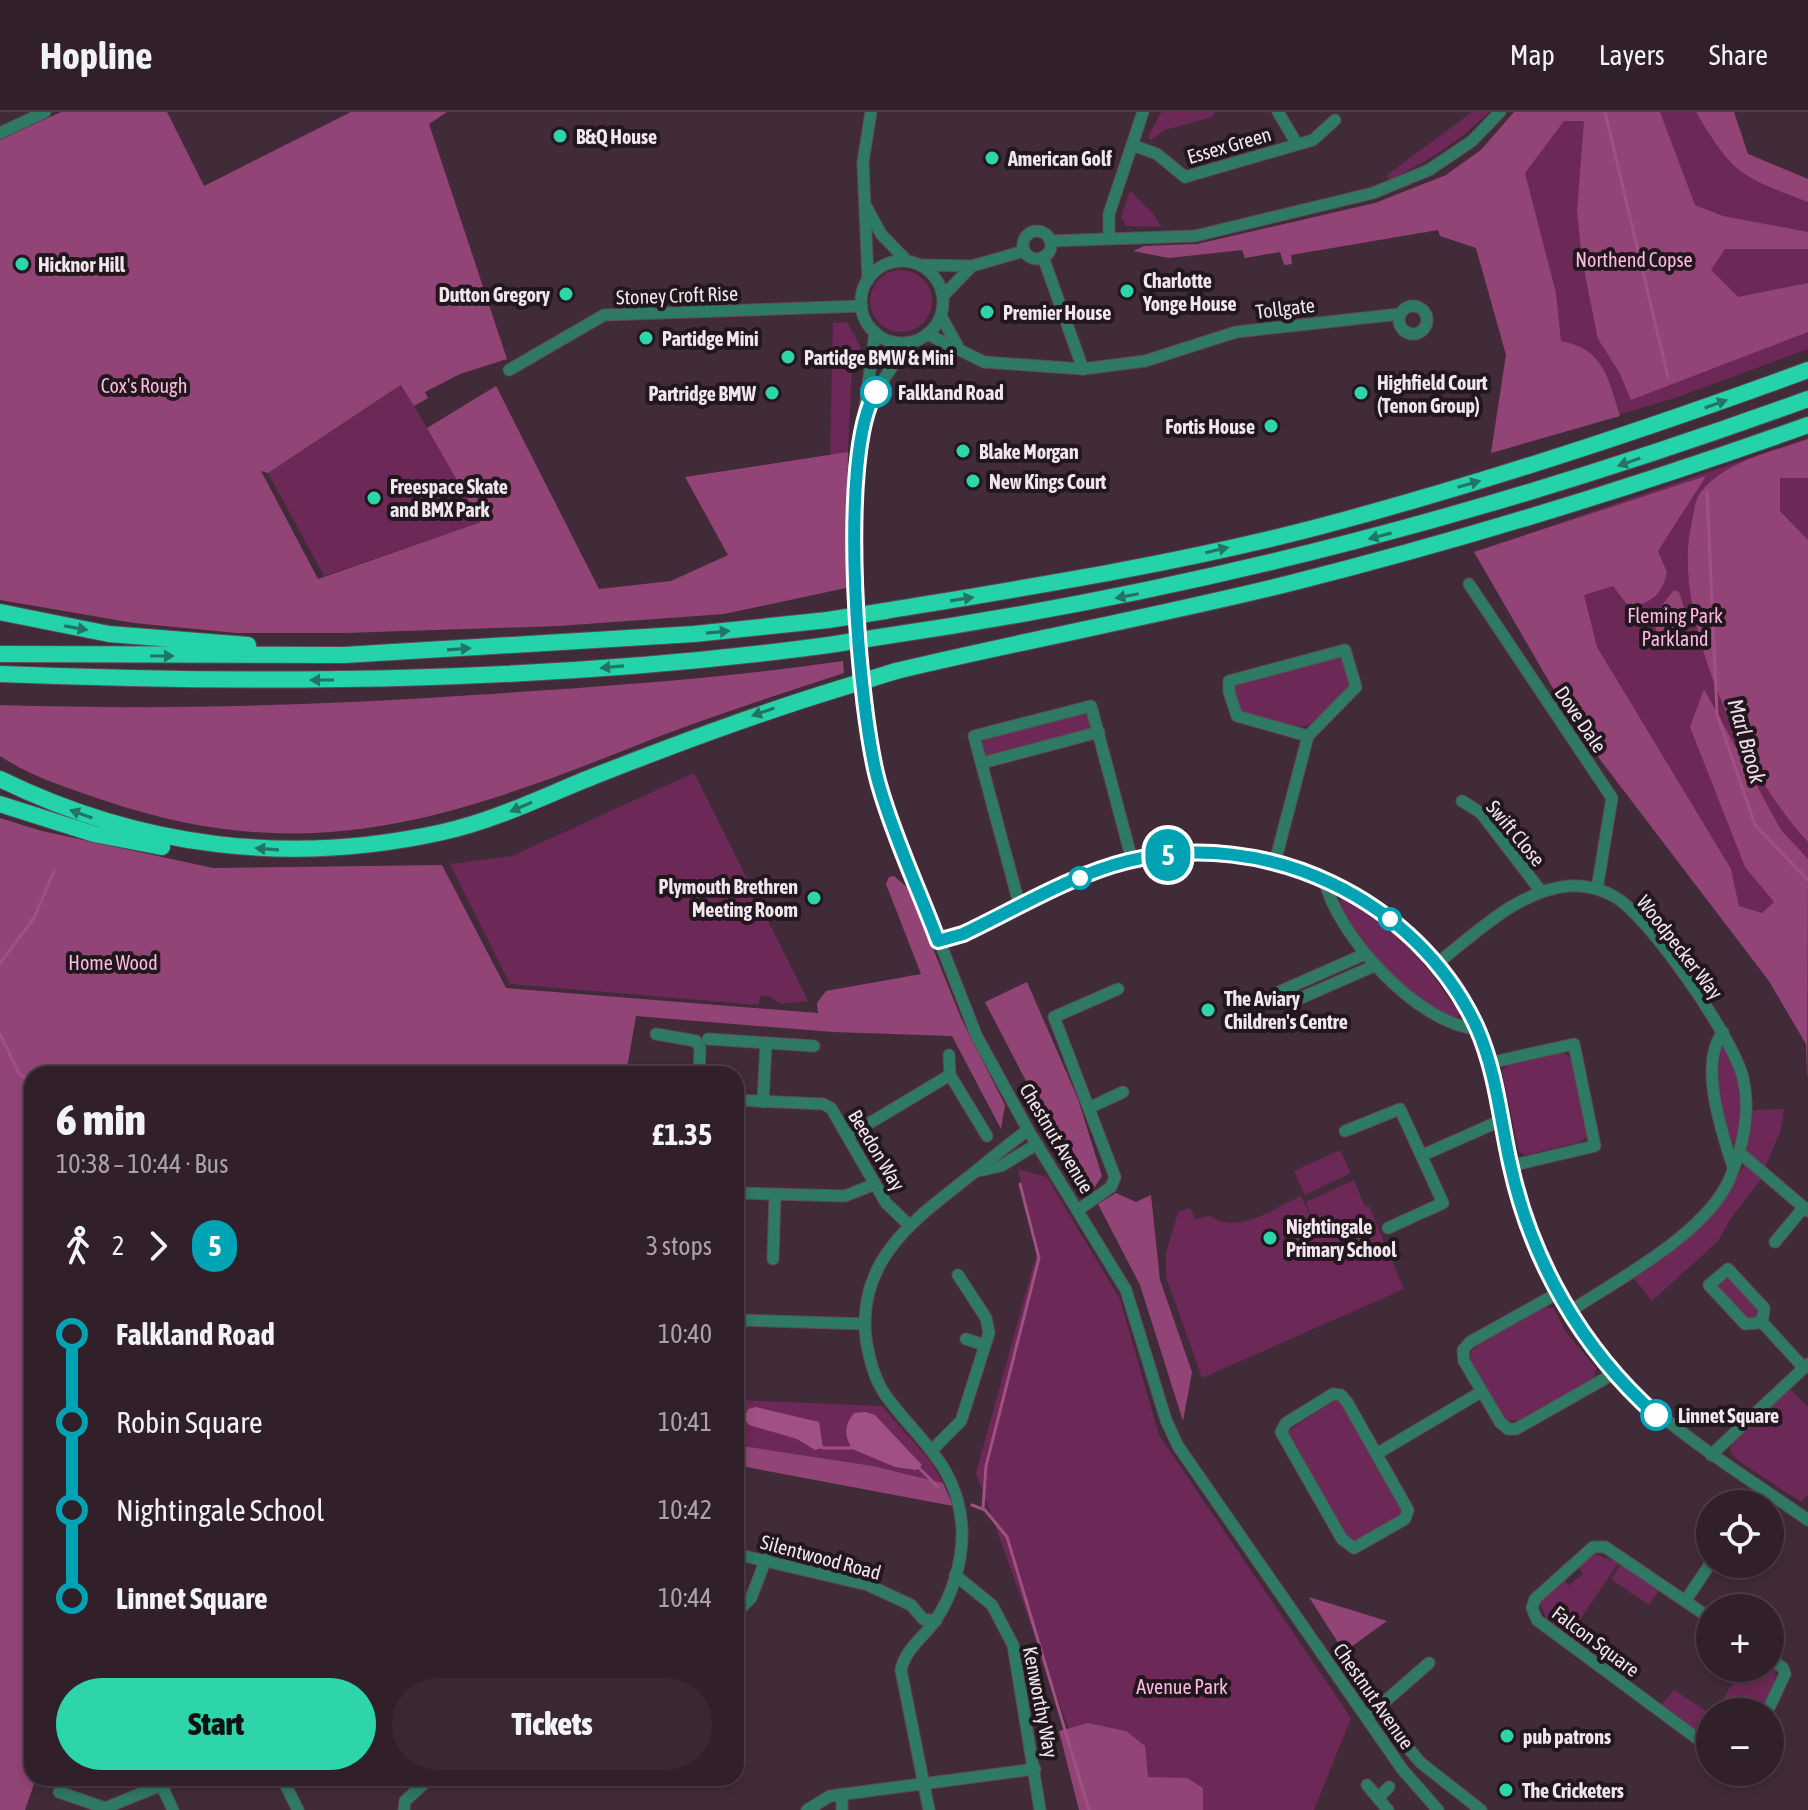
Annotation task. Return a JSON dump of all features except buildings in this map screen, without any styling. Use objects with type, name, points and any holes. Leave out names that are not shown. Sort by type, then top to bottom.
[{"type":"highway","points":[[0,654],[381,653],[694,634],[828,620],[1076,580],[1317,527],[1581,451],[1808,370]]},
{"type":"highway","points":[[0,674],[215,680],[425,679],[652,664],[829,645],[1017,617],[1278,563],[1509,501],[1808,399]]},
{"type":"highway","points":[[0,779],[106,823],[211,845],[321,850],[444,832],[508,812],[769,710],[896,671],[1285,584],[1408,552],[1614,492],[1808,425]]},
{"type":"highway","points":[[0,612],[137,637],[206,644],[342,647],[381,653]]},
{"type":"highway","points":[[0,804],[94,834],[141,844],[181,850],[211,845]]},
{"type":"street","points":[[0,133],[45,112]]},
{"type":"street","points":[[863,200],[881,234],[938,282],[943,296],[941,316],[927,334],[907,343],[884,339],[875,332],[862,306],[868,280],[863,200],[863,162],[871,112]]},
{"type":"street","points":[[1109,237],[1109,214],[1143,112]]},
{"type":"street","name":"Essex Green","points":[[1278,112],[1297,144]]},
{"type":"street","points":[[1050,241],[1195,236],[1373,193],[1429,170],[1472,141],[1500,112]]},
{"type":"street","name":"Essex Green","points":[[1132,145],[1153,151],[1185,177],[1313,140],[1335,120]]},
{"type":"street","points":[[1041,231],[1050,241],[1049,251],[1043,257],[1030,257],[1024,251],[1023,242],[1032,232],[1041,231]]},
{"type":"street","points":[[868,280],[885,265],[972,266],[1024,251]]},
{"type":"street","points":[[1043,257],[1083,369]]},
{"type":"street","points":[[943,296],[972,266]]},
{"type":"street","name":"Stoney Croft Rise","points":[[509,370],[604,315],[862,306]]},
{"type":"street","name":"Tollgate","points":[[927,334],[984,362],[1083,369],[1145,361],[1236,332],[1400,314]]},
{"type":"street","points":[[941,316],[958,348]]},
{"type":"street","name":"Chestnut Avenue","points":[[875,332],[856,500],[858,660],[862,705],[880,789],[977,1037],[1028,1130],[1126,1290],[1166,1420],[1178,1446],[1402,1769],[1438,1810]]},
{"type":"street","name":"Chestnut Avenue","points":[[866,407],[907,343]]},
{"type":"street","name":"Dove Dale","points":[[1469,584],[1612,798],[1597,889]]},
{"type":"street","points":[[1275,862],[1308,736],[1356,687],[1345,650],[1239,675],[1229,681],[1237,716],[1308,736]]},
{"type":"street","points":[[1020,907],[974,736],[1091,706],[1132,860]]},
{"type":"street","points":[[982,763],[1099,732]]},
{"type":"street","name":"Swift Close","points":[[1462,801],[1481,813],[1540,890]]},
{"type":"street","points":[[938,941],[963,934],[1093,872],[1132,860],[1179,853],[1219,853],[1275,862],[1324,879],[1384,914],[1435,965],[1477,1029],[1489,1063],[1510,1166],[1532,1238],[1569,1312],[1613,1374],[1656,1415],[1763,1490]]},
{"type":"street","points":[[1324,879],[1334,904],[1374,966],[1421,1004],[1450,1021],[1477,1029]]},
{"type":"street","name":"Woodpecker Way","points":[[1540,890],[1571,886],[1597,889],[1617,897],[1633,911],[1723,1032],[1737,1057],[1746,1104],[1740,1153],[1729,1179],[1701,1217],[1657,1254],[1569,1312]]},
{"type":"street","points":[[1435,965],[1540,890]]},
{"type":"street","points":[[1365,954],[1281,991],[1287,1004],[1374,966]]},
{"type":"street","points":[[1078,1210],[1111,1187],[1115,1177],[1091,1107],[1054,1017],[1118,989]]},
{"type":"street","points":[[1723,1032],[1713,1057],[1714,1084],[1716,1110],[1733,1167]]},
{"type":"street","points":[[656,1034],[696,1041],[700,1048],[699,1066]]},
{"type":"street","points":[[708,1039],[814,1046]]},
{"type":"street","points":[[763,1102],[766,1043]]},
{"type":"street","points":[[1489,1063],[1574,1044],[1595,1146],[1510,1166]]},
{"type":"street","points":[[949,1055],[950,1075],[987,1136]]},
{"type":"street","points":[[848,1136],[950,1075]]},
{"type":"street","points":[[1091,1107],[1123,1092]]},
{"type":"street","name":"Beedon Way","points":[[744,1101],[827,1106],[886,1203],[908,1224]]},
{"type":"street","points":[[1345,1131],[1400,1109],[1423,1155],[1443,1203],[1388,1228]]},
{"type":"street","points":[[1423,1155],[1502,1120]]},
{"type":"street","points":[[929,1810],[901,1670],[909,1652],[936,1621],[955,1575],[962,1539],[958,1499],[933,1449],[879,1383],[868,1353],[865,1324],[871,1293],[882,1262],[908,1224],[1028,1130]]},
{"type":"street","points":[[974,1173],[1001,1166],[1037,1144]]},
{"type":"street","points":[[1740,1153],[1806,1209],[1775,1242]]},
{"type":"street","points":[[744,1193],[845,1196],[875,1184]]},
{"type":"street","points":[[773,1259],[775,1194]]},
{"type":"street","points":[[1728,1269],[1761,1304],[1764,1312],[1761,1321],[1754,1325],[1745,1324],[1709,1285],[1728,1269]]},
{"type":"street","points":[[933,1449],[961,1421],[989,1325],[958,1275]]},
{"type":"street","points":[[1558,1293],[1464,1347],[1464,1361],[1500,1422],[1511,1430],[1613,1374]]},
{"type":"street","points":[[744,1320],[865,1324]]},
{"type":"street","points":[[1711,1455],[1806,1366],[1761,1321]]},
{"type":"street","points":[[966,1339],[984,1345]]},
{"type":"street","points":[[1378,1453],[1481,1392]]},
{"type":"street","points":[[1339,1394],[1346,1399],[1378,1453],[1406,1503],[1408,1513],[1405,1519],[1352,1548],[1342,1539],[1281,1429],[1331,1395],[1339,1394]]},
{"type":"street","points":[[1784,1504],[1808,1520]]},
{"type":"street","name":"Falcon Square","points":[[1696,1608],[1605,1547],[1593,1547],[1535,1599],[1532,1608],[1537,1620],[1696,1738]]},
{"type":"street","name":"Silentwood Road","points":[[744,1555],[868,1585],[911,1605],[923,1619],[936,1621]]},
{"type":"street","points":[[744,1605],[751,1598],[766,1559]]},
{"type":"street","name":"Kenworthy Way","points":[[955,1575],[992,1605],[1013,1645],[1040,1810]]},
{"type":"street","points":[[1686,1600],[1701,1578]]},
{"type":"street","points":[[1367,1717],[1429,1663]]},
{"type":"street","points":[[1402,1741],[1421,1763],[1481,1810]]},
{"type":"street","points":[[807,1810],[823,1799],[842,1794],[1035,1769]]},
{"type":"street","points":[[1367,1785],[1388,1810]]},
{"type":"street","points":[[59,1792],[100,1808],[132,1805],[155,1786]]},
{"type":"street","points":[[162,1786],[173,1810]]},
{"type":"street","points":[[286,1786],[298,1810]]},
{"type":"street","points":[[404,1810],[405,1801],[421,1786]]},
{"type":"street","points":[[1378,1798],[1389,1787]]},
{"type":"street","points":[[842,1794],[842,1810]]},
{"type":"green space","name":"Cox's Rough","points":[[61,112],[167,112],[204,186],[351,112],[447,112],[429,124],[507,359],[460,374],[425,392],[428,398],[414,406],[401,385],[268,473],[261,471],[318,579],[481,522],[427,428],[496,386],[599,589],[671,581],[728,555],[685,477],[848,452],[846,588],[724,614],[559,626],[345,633],[236,633],[134,623],[0,600],[0,140]]},
{"type":"green space","points":[[1161,112],[1214,112],[1212,117],[1165,130],[1151,140],[1148,137]]},
{"type":"green space","points":[[1472,112],[1489,112],[1442,150],[1389,180],[1387,175]]},
{"type":"green space","name":"Northend Copse","points":[[1514,112],[1734,112],[1748,154],[1808,179],[1808,349],[1678,397],[1491,453],[1506,355],[1489,287],[1449,172],[1481,150]]},
{"type":"green space","name":"Northend Copse","points":[[1514,112],[1660,112],[1695,205],[1723,216],[1808,232],[1808,249],[1725,249],[1711,270],[1738,297],[1808,283],[1808,332],[1631,400],[1619,372],[1598,339],[1582,259],[1577,211],[1584,121],[1564,121],[1525,173],[1556,293],[1561,341],[1587,351],[1595,358],[1607,378],[1620,416],[1491,453],[1506,355],[1476,248],[1440,236],[1438,230],[1291,255],[1292,264],[1284,265],[1280,252],[1245,258],[1242,250],[1169,258],[1133,251],[1144,246],[1197,244],[1375,203],[1446,175],[1481,150]]},
{"type":"green space","points":[[1696,112],[1734,112],[1748,154],[1808,179],[1808,202],[1741,171],[1720,149]]},
{"type":"green space","points":[[1130,191],[1154,214],[1161,227],[1126,226],[1121,217]]},
{"type":"green space","points":[[901,270],[923,279],[932,301],[923,323],[901,332],[879,323],[870,301],[879,279]]},
{"type":"green space","points":[[847,322],[861,348],[852,370],[848,452],[830,457],[833,323]]},
{"type":"green space","name":"Freespace Skate and BMX Park","points":[[402,385],[482,522],[324,576],[268,473]]},
{"type":"green space","name":"Fleming Park Parkland","points":[[1808,438],[1807,1077],[1806,1044],[1769,981],[1576,728],[1474,552]]},
{"type":"green space","points":[[1808,439],[1808,478],[1780,478],[1780,511],[1808,540],[1808,842],[1760,777],[1717,691],[1691,601],[1688,558],[1696,502],[1711,481],[1736,465]]},
{"type":"green space","points":[[1706,476],[1658,551],[1667,572],[1654,597],[1629,607],[1613,586],[1584,595],[1597,647],[1731,869],[1739,906],[1762,913],[1774,902],[1745,867],[1690,727],[1704,689],[1781,830],[1808,859],[1807,1077],[1806,1044],[1769,981],[1576,728],[1474,552]]},
{"type":"green space","points":[[1674,590],[1679,592],[1687,617],[1678,633],[1663,641],[1656,631],[1655,614]]},
{"type":"green space","points":[[1342,654],[1352,684],[1312,723],[1292,727],[1238,711],[1233,684]]},
{"type":"green space","points":[[843,661],[844,673],[702,721],[517,790],[386,825],[320,833],[252,832],[181,822],[65,787],[0,756],[0,705],[178,707],[355,702],[658,682]]},
{"type":"green space","points":[[1087,712],[1091,727],[1088,730],[989,757],[983,753],[981,744],[985,738]]},
{"type":"green space","points":[[694,773],[808,1001],[781,1004],[768,996],[761,996],[758,1005],[510,984],[450,864],[512,856]]},
{"type":"green space","name":"Home Wood","points":[[0,818],[42,831],[213,868],[442,865],[506,988],[818,1013],[817,1003],[826,991],[921,974],[886,884],[889,877],[894,876],[909,889],[961,1018],[1005,1105],[1001,1129],[952,1036],[833,1032],[636,1016],[627,1066],[24,1066],[24,1786],[33,1786],[25,1810],[0,1810]]},
{"type":"green space","points":[[1344,897],[1395,933],[1447,995],[1459,1013],[1458,1018],[1443,1015],[1426,1005],[1391,973],[1347,918],[1339,904]]},
{"type":"green space","points":[[1027,982],[1078,1099],[1102,1176],[1092,1191],[1040,1108],[985,1002]]},
{"type":"green space","points":[[1722,1044],[1727,1045],[1739,1093],[1739,1129],[1737,1142],[1733,1143],[1727,1135],[1720,1111]]},
{"type":"green space","points":[[1563,1052],[1573,1060],[1588,1135],[1581,1142],[1525,1155],[1519,1151],[1502,1071],[1509,1063]]},
{"type":"green space","points":[[1784,1109],[1780,1132],[1765,1167],[1747,1151],[1753,1110]]},
{"type":"green space","points":[[1340,1150],[1351,1173],[1305,1195],[1294,1171]]},
{"type":"green space","points":[[1746,1163],[1763,1177],[1731,1218],[1718,1241],[1652,1301],[1632,1276],[1722,1198]]},
{"type":"green space","name":"Avenue Park","points":[[1018,1169],[1047,1177],[1120,1299],[1159,1435],[1351,1718],[1314,1810],[1098,1810],[976,1473],[1037,1252]]},
{"type":"green space","points":[[1354,1180],[1365,1207],[1369,1206],[1404,1289],[1202,1378],[1166,1277],[1166,1253],[1178,1212],[1190,1208],[1195,1219],[1210,1216],[1232,1223],[1256,1218],[1301,1196],[1316,1228],[1306,1202]]},
{"type":"green space","points":[[1116,1193],[1136,1202],[1151,1195],[1160,1280],[1192,1372],[1183,1421],[1140,1285],[1098,1204]]},
{"type":"green space","points":[[1728,1269],[1764,1308],[1754,1325],[1709,1285]]},
{"type":"green space","points":[[1543,1307],[1554,1308],[1566,1332],[1596,1368],[1594,1378],[1525,1419],[1510,1421],[1484,1390],[1470,1353],[1484,1338]]},
{"type":"green space","points":[[1789,1388],[1808,1407],[1808,1494],[1801,1502],[1737,1460],[1730,1451],[1731,1443]]},
{"type":"green space","points":[[1335,1399],[1343,1404],[1402,1510],[1398,1517],[1355,1542],[1346,1536],[1287,1432]]},
{"type":"green space","points":[[744,1400],[882,1406],[931,1462],[943,1483],[873,1466],[744,1446]]},
{"type":"green space","points":[[744,1446],[873,1466],[943,1483],[953,1506],[744,1467]]},
{"type":"green space","points":[[1594,1554],[1619,1562],[1568,1637],[1547,1620],[1540,1603],[1564,1579],[1568,1586],[1583,1574],[1578,1566]]},
{"type":"green space","points":[[1621,1564],[1660,1589],[1649,1605],[1611,1579]]},
{"type":"green space","points":[[1309,1597],[1387,1621],[1344,1652]]},
{"type":"green space","points":[[1580,1625],[1618,1651],[1607,1666],[1571,1639]]},
{"type":"green space","points":[[1734,1682],[1774,1682],[1768,1698],[1723,1698]]},
{"type":"green space","points":[[1674,1690],[1696,1704],[1696,1732],[1660,1706]]},
{"type":"green space","points":[[1088,1723],[1126,1731],[1145,1746],[1148,1777],[1187,1778],[1203,1788],[1203,1810],[1079,1810],[1059,1731]]},
{"type":"shaded area","points":[[756,1407],[819,1422],[823,1448],[815,1450],[797,1439],[749,1425],[744,1418],[748,1409]]},
{"type":"shaded area","points":[[854,1413],[875,1415],[922,1465],[916,1470],[895,1467],[852,1449],[846,1434],[848,1422]]},
{"type":"waterway","name":"Marl Brook","points":[[1605,112],[1668,377]]},
{"type":"waterway","name":"Marl Brook","points":[[1707,492],[1717,714],[1755,825],[1808,880]]},
{"type":"waterway","points":[[0,963],[34,918],[54,871]]},
{"type":"waterway","points":[[0,1034],[24,1077]]},
{"type":"waterway","points":[[983,1509],[986,1466],[1039,1258],[1020,1184]]},
{"type":"waterway","points":[[823,1448],[851,1448]]},
{"type":"waterway","points":[[919,1468],[938,1487]]},
{"type":"waterway","points":[[972,1505],[985,1510],[1007,1537],[1089,1810]]},
{"type":"bus line","name":"5","points":[[876,392],[866,407],[861,426],[857,468],[858,660],[862,705],[880,789],[938,941],[963,934],[1111,865],[1179,853],[1219,853],[1275,862],[1324,879],[1375,908],[1398,925],[1428,956],[1464,1005],[1477,1029],[1489,1063],[1498,1095],[1510,1166],[1532,1238],[1580,1330],[1613,1374],[1656,1415]]},
{"type":"place","name":"B&Q House","points":[[560,136]]},
{"type":"place","name":"American Golf","points":[[992,158]]},
{"type":"place","name":"Hicknor Hill","points":[[22,264]]},
{"type":"place","name":"Charlotte Yonge House","points":[[1127,291]]},
{"type":"place","name":"Dutton Gregory","points":[[566,294]]},
{"type":"place","name":"Premier House","points":[[987,312]]},
{"type":"place","name":"Partidge Mini","points":[[646,338]]},
{"type":"place","name":"Partidge BMW & Mini","points":[[788,357]]},
{"type":"place","name":"Falkland Road","points":[[876,392]]},
{"type":"place","name":"Partridge BMW","points":[[772,393]]},
{"type":"place","name":"Highfield Court (Tenon Group)","points":[[1361,393]]},
{"type":"place","name":"Fortis House","points":[[1271,426]]},
{"type":"place","name":"Blake Morgan","points":[[963,451]]},
{"type":"place","name":"New Kings Court","points":[[973,481]]},
{"type":"place","name":"Freespace Skate and BMX Park","points":[[374,498]]},
{"type":"place","name":"Plymouth Brethren Meeting Room","points":[[814,898]]},
{"type":"place","name":"The Aviary Children's Centre","points":[[1208,1010]]},
{"type":"place","name":"Nightingale Primary School","points":[[1270,1238]]},
{"type":"place","name":"Linnet Square","points":[[1656,1415]]},
{"type":"place","name":"pub patrons","points":[[1507,1736]]},
{"type":"place","name":"The Cricketers","points":[[1506,1790]]}]
